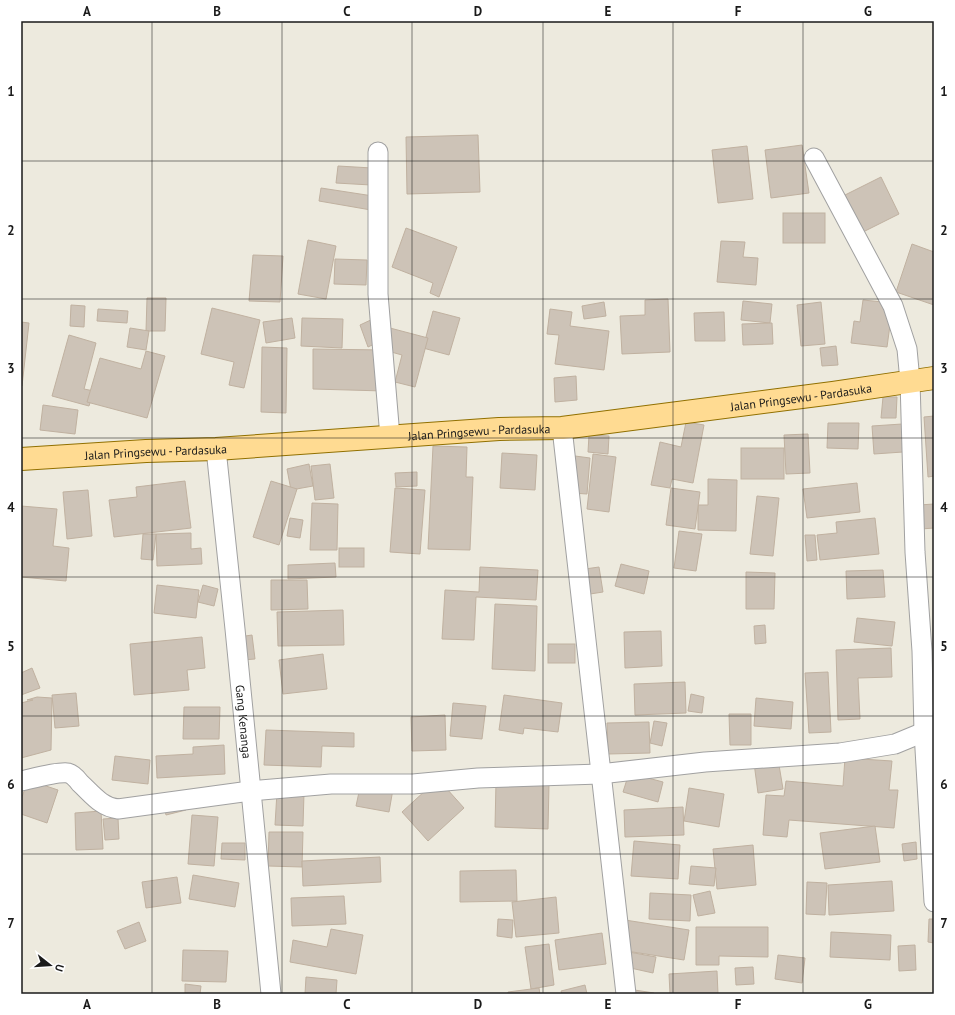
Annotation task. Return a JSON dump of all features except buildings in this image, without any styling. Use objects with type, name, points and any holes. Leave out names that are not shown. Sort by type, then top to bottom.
[{"type":"main road","name":"Jalan Pringsewu - Pardasuka","points":[[21,459],[146,451],[216,449],[499,429],[562,428],[833,393],[934,378]]},
{"type":"street","points":[[378,152],[378,294],[390,437]]},
{"type":"street","points":[[814,158],[893,306],[908,349],[915,552],[929,731],[934,902]]},
{"type":"street","points":[[562,428],[626,994]]},
{"type":"street","name":"Gang Kenanga","points":[[216,449],[271,994]]},
{"type":"street","points":[[21,781],[68,773],[76,778],[102,804],[109,808],[118,809],[250,791],[331,784],[413,784],[478,778],[600,774],[705,762],[840,753],[895,744],[929,731]]}]
